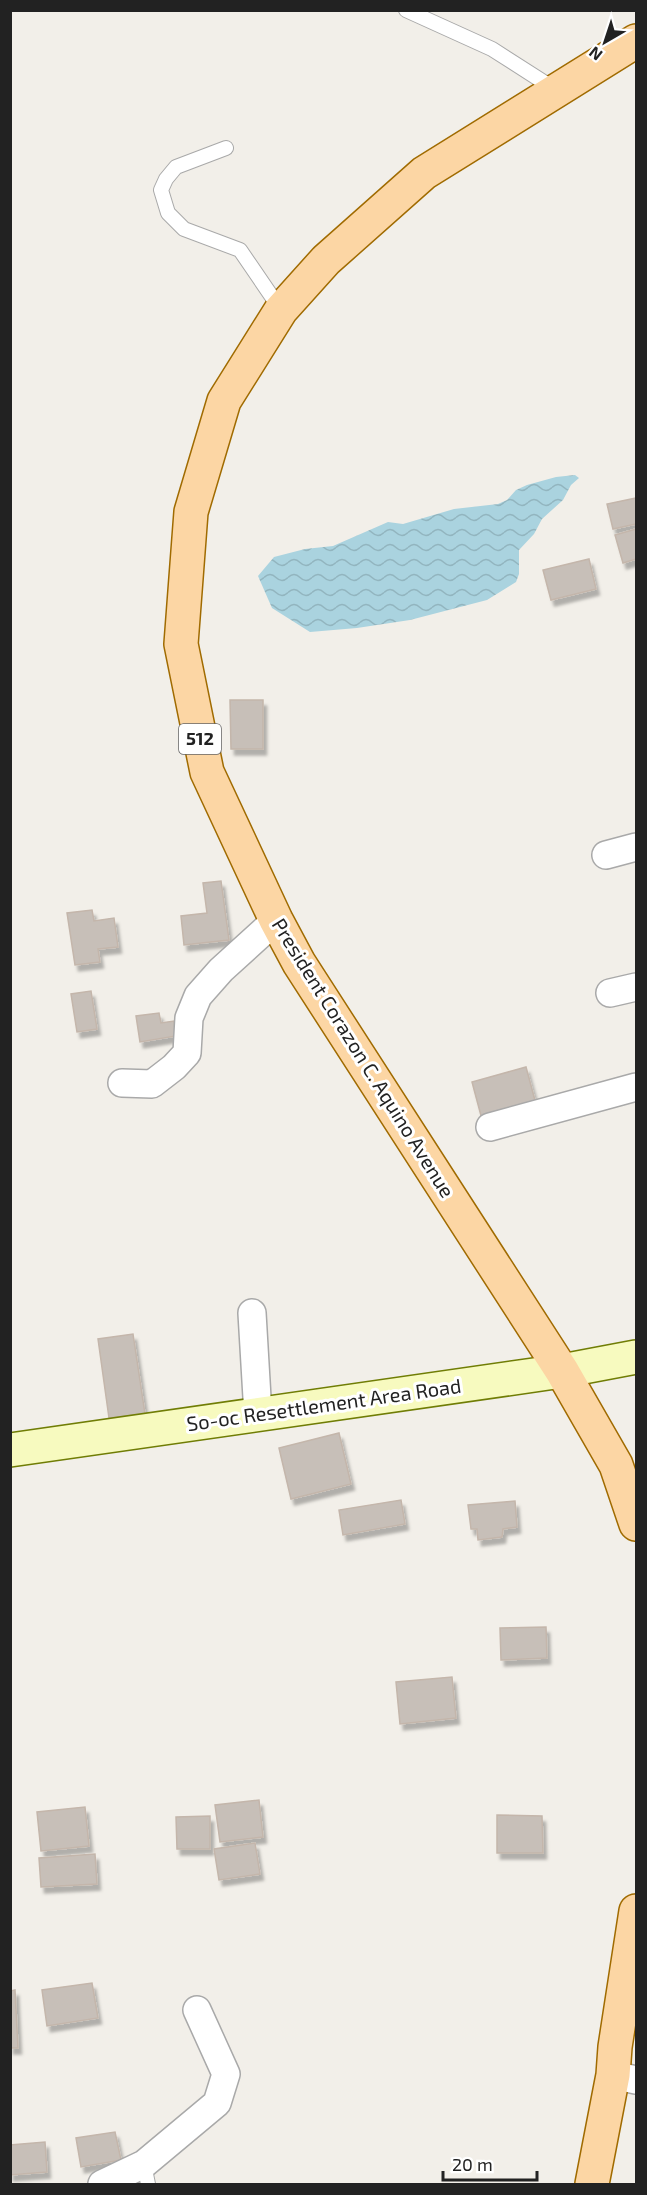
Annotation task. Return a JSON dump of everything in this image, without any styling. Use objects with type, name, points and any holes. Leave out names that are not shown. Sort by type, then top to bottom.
[{"type":"main road","name":"President Corazon C. Aquino Avenue","points":[[636,40],[424,173],[326,260],[281,310],[224,401],[191,512],[181,644],[207,772],[276,920],[299,963],[562,1371],[616,1465],[636,1524]]},
{"type":"main road","points":[[592,2184],[625,2078],[615,2047],[636,1911]]},
{"type":"street","points":[[606,855],[636,847]]},
{"type":"street","points":[[122,1083],[152,1084],[174,1067],[187,1053],[189,1018],[198,996],[221,970],[276,920]]},
{"type":"street","points":[[610,993],[636,987]]},
{"type":"street","points":[[490,1127],[636,1087]]},
{"type":"street","points":[[252,1313],[258,1415]]},
{"type":"street","name":"So-oc Resettlement Area Road","points":[[10,1450],[562,1371],[636,1357]]},
{"type":"street","points":[[102,2184],[146,2174],[217,2103],[226,2074],[197,2010]]},
{"type":"lane","points":[[406,10],[492,49],[556,90]]},
{"type":"lane","points":[[226,148],[176,167],[166,179],[161,190],[168,213],[184,229],[240,250],[281,310]]},
{"type":"water","points":[[575,475],[579,478],[571,485],[563,500],[542,519],[534,534],[519,550],[519,574],[516,582],[487,600],[410,620],[310,632],[272,608],[258,576],[274,557],[305,549],[333,546],[388,522],[403,524],[454,509],[498,504],[507,500],[516,490],[527,485],[556,477]]},
{"type":"building","points":[[636,498],[636,524],[613,529],[607,504]]},
{"type":"building","points":[[636,529],[636,559],[623,563],[615,535]]},
{"type":"building","points":[[589,559],[596,589],[551,600],[543,570]]},
{"type":"building","points":[[230,700],[263,700],[263,749],[231,749]]},
{"type":"building","points":[[221,881],[229,940],[184,945],[181,916],[207,913],[203,883]]},
{"type":"building","points":[[92,910],[94,921],[114,918],[118,947],[98,949],[100,962],[75,965],[67,913]]},
{"type":"building","points":[[91,991],[97,1029],[77,1032],[71,994]]},
{"type":"building","points":[[159,1013],[161,1023],[174,1021],[176,1036],[140,1042],[136,1016]]},
{"type":"building","points":[[526,1067],[537,1108],[483,1123],[472,1082]]},
{"type":"building","points":[[133,1334],[145,1414],[109,1418],[98,1339]]},
{"type":"building","points":[[339,1433],[351,1484],[291,1499],[279,1448]]},
{"type":"building","points":[[401,1500],[405,1524],[343,1535],[339,1510]]},
{"type":"building","points":[[515,1501],[517,1527],[503,1529],[502,1537],[478,1540],[477,1529],[471,1529],[468,1505]]},
{"type":"building","points":[[546,1627],[547,1658],[501,1660],[500,1628]]},
{"type":"building","points":[[452,1677],[456,1718],[400,1724],[396,1682]]},
{"type":"building","points":[[259,1800],[263,1837],[220,1842],[215,1805]]},
{"type":"building","points":[[85,1807],[89,1846],[41,1851],[37,1812]]},
{"type":"building","points":[[497,1815],[542,1816],[543,1853],[497,1853]]},
{"type":"building","points":[[210,1816],[210,1849],[177,1849],[176,1817]]},
{"type":"building","points":[[255,1843],[260,1874],[219,1880],[214,1849]]},
{"type":"building","points":[[95,1854],[97,1884],[41,1887],[39,1858]]},
{"type":"building","points":[[92,1983],[98,2018],[47,2026],[42,1990]]},
{"type":"building","points":[[15,1990],[18,2048],[10,2048],[10,1991]]},
{"type":"building","points":[[115,2132],[121,2160],[81,2167],[76,2138]]},
{"type":"building","points":[[45,2142],[47,2172],[10,2175],[10,2145]]}]
